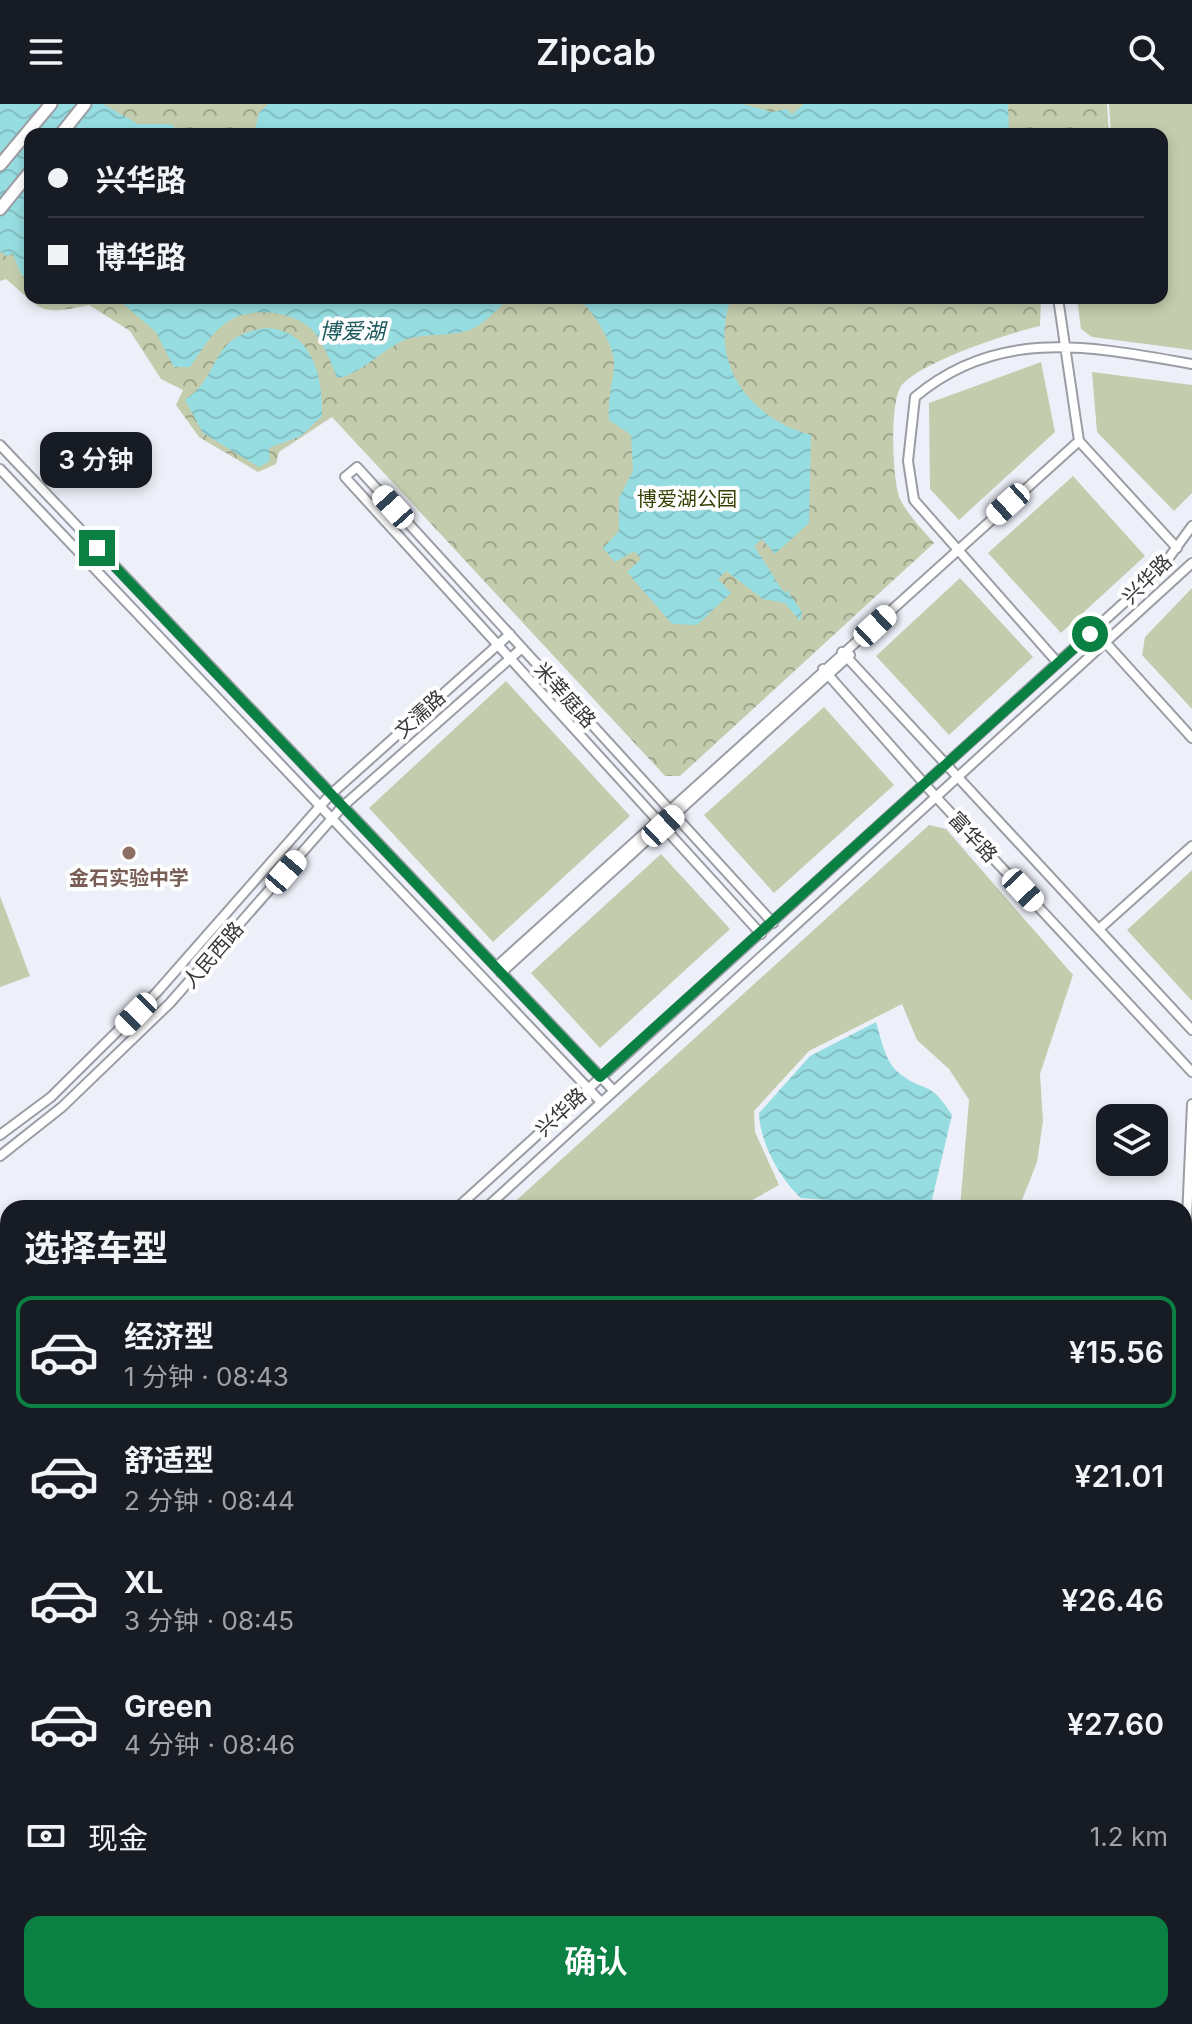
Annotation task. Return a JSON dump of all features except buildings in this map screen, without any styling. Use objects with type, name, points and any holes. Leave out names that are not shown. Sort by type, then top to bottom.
[{"type":"main road","points":[[31,128],[51,104]]},
{"type":"main road","points":[[66,128],[85,104]]},
{"type":"main road","points":[[0,165],[24,136]]},
{"type":"main road","points":[[0,209],[24,179]]},
{"type":"street","points":[[1059,304],[1079,441],[1177,548]]},
{"type":"street","points":[[1058,663],[914,500],[908,461],[915,397],[930,385],[1005,350],[1095,347],[1192,364]]},
{"type":"street","points":[[498,970],[1079,441]]},
{"type":"street","points":[[0,445],[614,1091]]},
{"type":"street","name":"米莘庭路","points":[[761,934],[345,477],[357,467],[773,923]]},
{"type":"street","points":[[0,469],[601,1102]]},
{"type":"street","name":"兴华路","points":[[466,1200],[1160,570],[1192,526]]},
{"type":"street","name":"兴华路","points":[[495,1200],[1192,563]]},
{"type":"street","name":"文濡路","points":[[0,1135],[51,1097],[157,992],[320,804],[510,634]]},
{"type":"street","points":[[1106,643],[1192,738]]},
{"type":"street","name":"文濡路","points":[[342,807],[522,648]]},
{"type":"street","name":"富华路","points":[[845,655],[1192,1030]]},
{"type":"street","name":"富华路","points":[[826,672],[936,797],[1192,1072]]},
{"type":"street","name":"人民西路","points":[[0,1156],[62,1107],[170,1003],[342,807]]},
{"type":"street","points":[[1099,929],[1192,846]]},
{"type":"street","points":[[1183,1062],[1192,1055]]},
{"type":"street","points":[[1191,1200],[1192,1104]]},
{"type":"green space","name":"博爱湖公园","points":[[0,104],[1107,104],[1109,128],[24,128],[24,295],[6,279],[0,281]]},
{"type":"green space","points":[[1109,104],[1192,104],[1192,350],[1092,337],[1081,329],[1078,304],[1168,304],[1168,128],[1111,128]]},
{"type":"green space","name":"博爱湖公园","points":[[36,304],[1041,304],[1040,326],[943,359],[909,379],[900,388],[893,426],[897,490],[907,511],[934,543],[680,776],[665,776],[332,417],[279,452],[276,464],[258,472],[199,437],[176,405],[183,390],[161,379],[130,331],[89,305],[60,310]]},
{"type":"green space","points":[[1041,362],[1055,432],[959,520],[930,489],[929,403]]},
{"type":"green space","points":[[1092,372],[1192,385],[1192,493],[1174,511],[1097,432]]},
{"type":"green space","points":[[1073,476],[1145,556],[1061,633],[988,553]]},
{"type":"green space","points":[[960,578],[1033,657],[949,735],[876,656]]},
{"type":"green space","points":[[1192,588],[1192,709],[1142,655],[1145,637]]},
{"type":"green space","points":[[506,681],[630,816],[493,942],[369,808]]},
{"type":"green space","points":[[824,707],[894,785],[774,893],[704,815]]},
{"type":"green space","points":[[929,825],[946,829],[1073,975],[1040,1074],[1043,1121],[1037,1162],[1022,1200],[961,1200],[969,1100],[949,1069],[917,1040],[902,1004],[809,1051],[754,1111],[755,1132],[779,1185],[752,1200],[517,1200]]},
{"type":"green space","points":[[661,854],[730,929],[600,1048],[531,973]]},
{"type":"green space","points":[[1192,870],[1192,1001],[1127,930]]},
{"type":"green space","points":[[0,896],[30,976],[0,987]]},
{"type":"water","points":[[0,104],[103,104],[138,124],[171,124],[175,128],[24,128],[24,277],[13,254],[6,256],[0,251]]},
{"type":"water","points":[[268,104],[742,104],[772,112],[787,109],[792,114],[804,104],[1008,104],[1009,128],[255,128],[259,113]]},
{"type":"water","name":"博爱湖","points":[[123,304],[503,304],[476,327],[459,333],[402,341],[353,373],[337,378],[315,333],[287,316],[263,312],[230,320],[213,335],[190,367],[174,367],[155,331]]},
{"type":"water","points":[[583,304],[730,304],[725,322],[725,344],[739,384],[769,416],[811,435],[809,523],[775,554],[762,539],[754,546],[775,578],[774,582],[785,593],[787,590],[802,612],[800,621],[785,603],[763,599],[726,571],[718,579],[731,593],[697,625],[672,624],[627,572],[641,559],[634,551],[615,562],[603,548],[619,531],[619,498],[633,471],[631,435],[609,420],[613,355],[606,336]]},
{"type":"water","points":[[265,328],[294,337],[312,358],[320,386],[322,416],[301,436],[269,448],[270,461],[259,467],[203,433],[185,400],[206,379],[224,348],[246,333]]},
{"type":"water","points":[[876,1022],[894,1068],[932,1091],[952,1115],[932,1200],[827,1200],[801,1198],[793,1190],[767,1148],[759,1113],[810,1056]]},
{"type":"place","name":"金石实验中学","points":[[129,853]]},
{"type":"route","points":[[97,548],[600,1077],[1090,634]]}]
